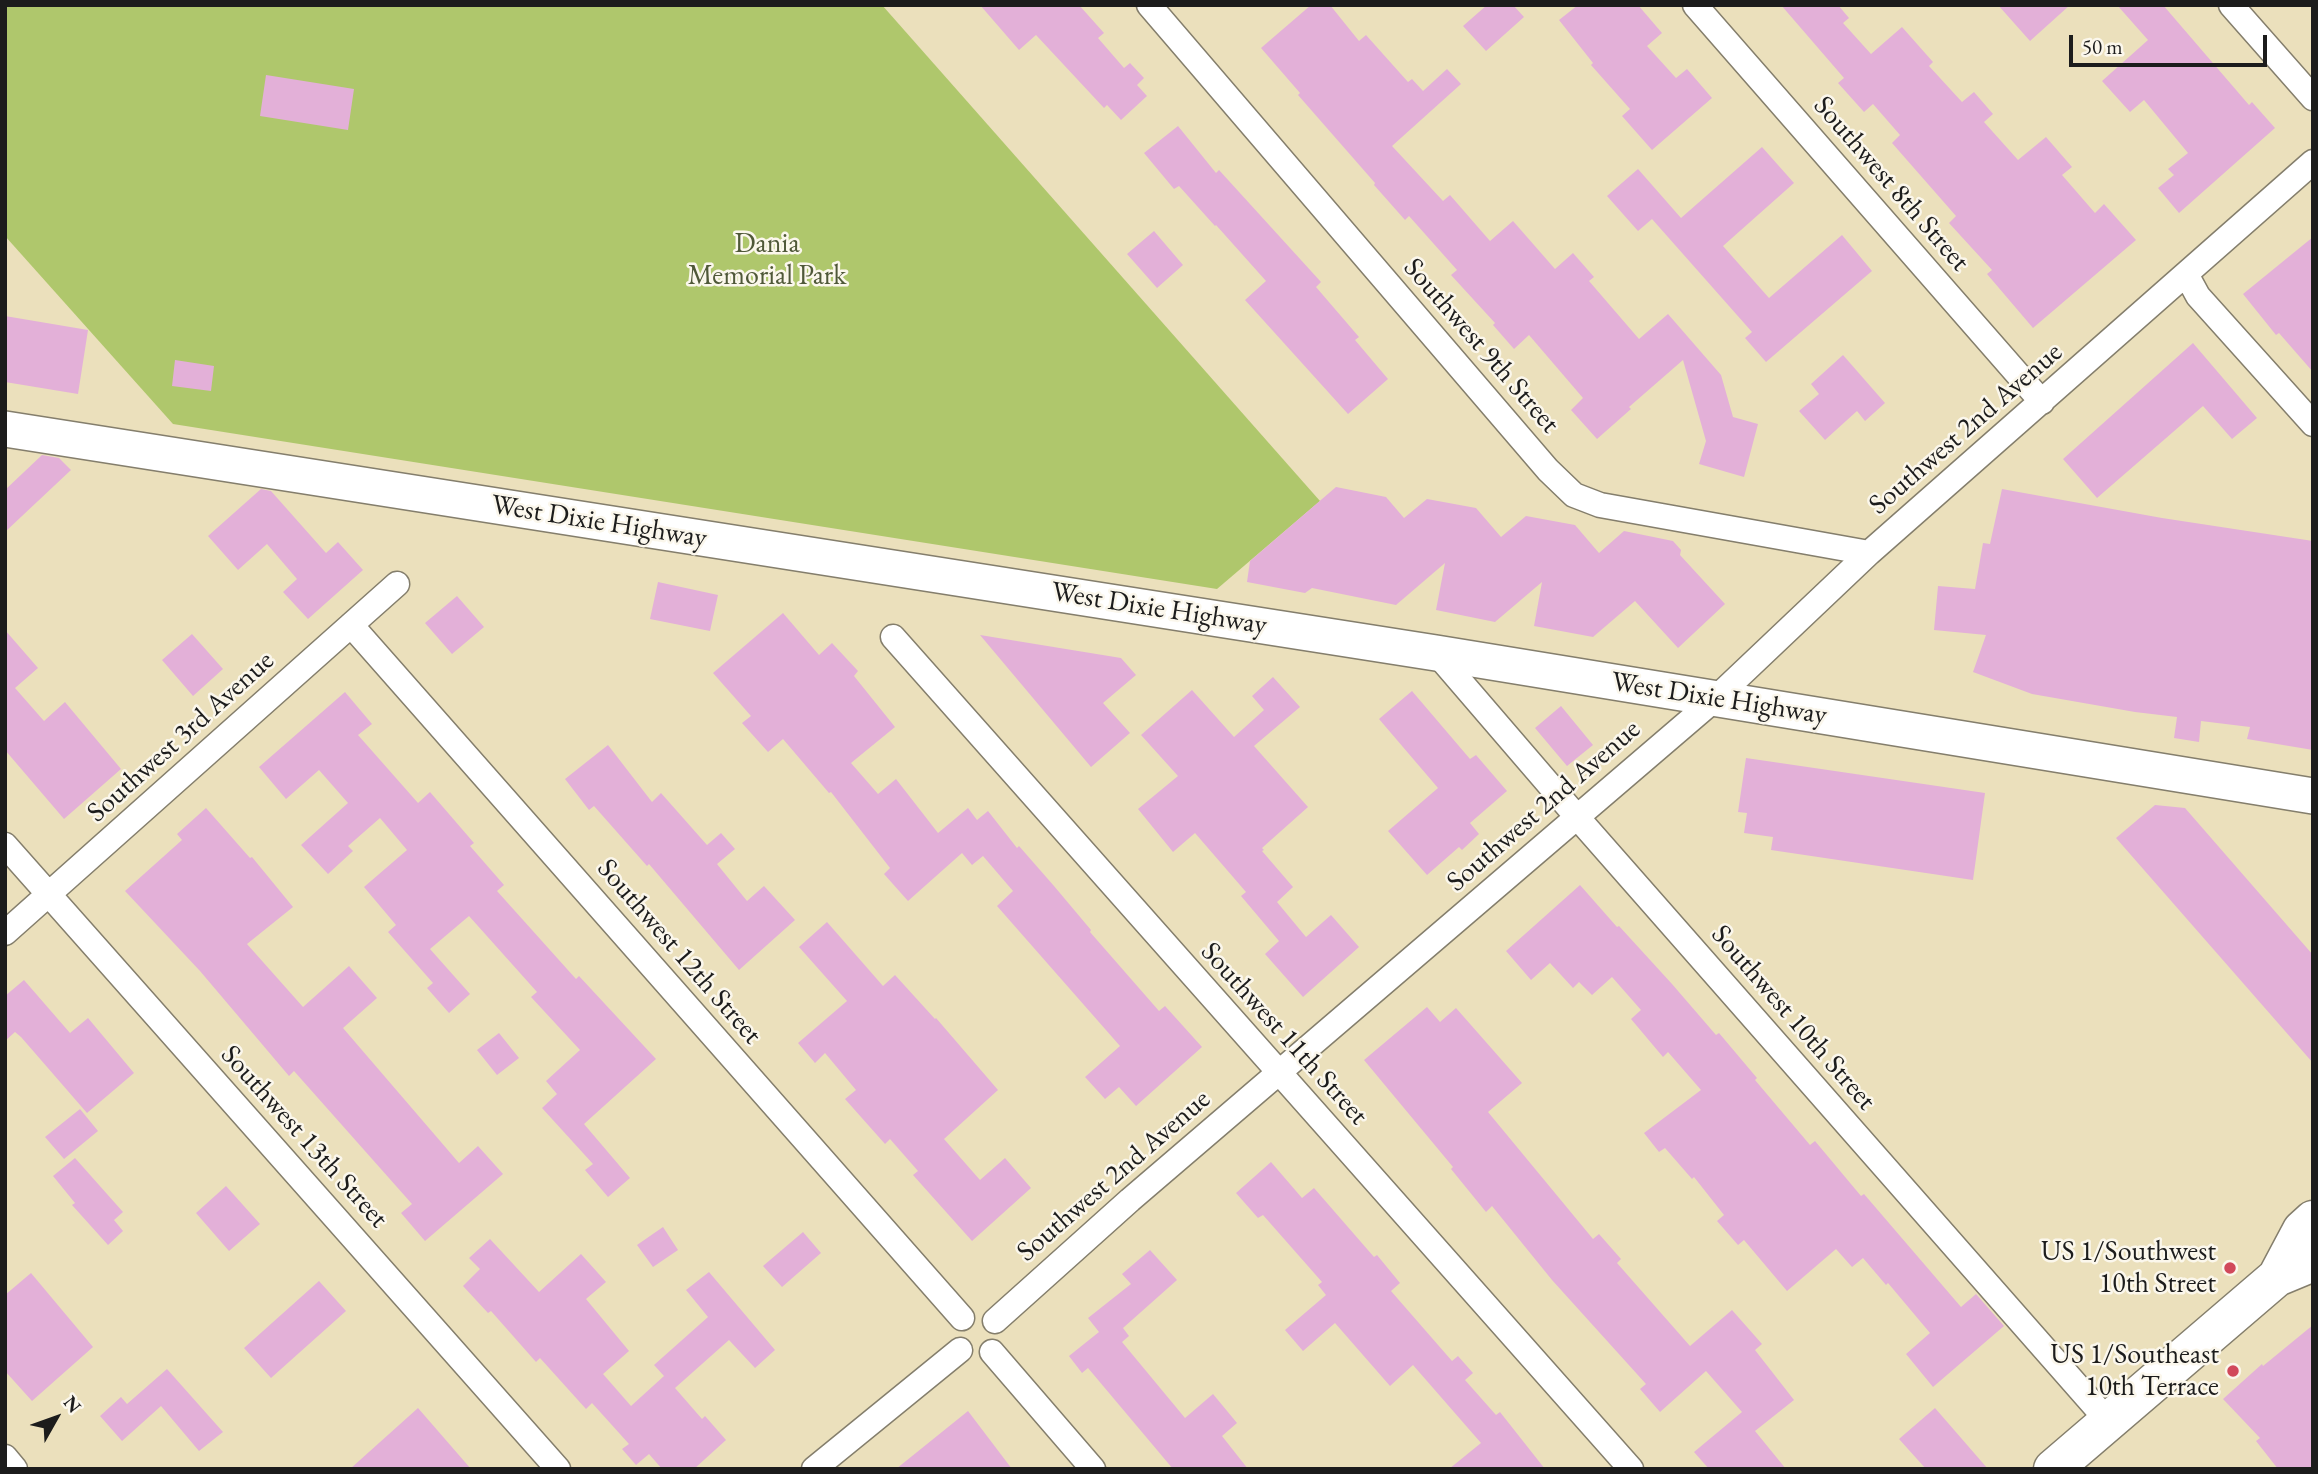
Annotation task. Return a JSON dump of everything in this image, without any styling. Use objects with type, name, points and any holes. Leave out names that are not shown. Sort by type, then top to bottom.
[{"type":"main road","name":"West Dixie Highway","points":[[5,429],[1436,653],[2313,796]]},
{"type":"main road","points":[[2277,1277],[2302,1230],[2313,1220]]},
{"type":"main road","points":[[2053,1469],[2277,1277],[2313,1262]]},
{"type":"street","name":"Southwest 9th Street","points":[[1149,5],[1548,470],[1574,495],[1600,505],[1869,553]]},
{"type":"street","name":"Southwest 8th Street","points":[[1695,5],[2042,402]]},
{"type":"street","points":[[2231,5],[2313,98]]},
{"type":"street","name":"Southwest 2nd Avenue","points":[[995,1321],[1130,1200],[1715,699],[1869,553],[2313,162]]},
{"type":"street","points":[[2186,274],[2199,296],[2313,425]]},
{"type":"street","name":"Southwest 3rd Avenue","points":[[5,933],[397,584]]},
{"type":"street","name":"Southwest 12th Street","points":[[351,625],[962,1318]]},
{"type":"street","name":"Southwest 11th Street","points":[[893,637],[1631,1469]]},
{"type":"street","name":"Southwest 10th Street","points":[[1436,653],[2108,1421]]},
{"type":"street","name":"Southwest 13th Street","points":[[5,845],[558,1469]]},
{"type":"street","points":[[974,1312],[982,1313],[995,1321],[1000,1335],[992,1352],[976,1358],[969,1357],[960,1350],[954,1334],[962,1318],[974,1312]]},
{"type":"street","points":[[814,1469],[960,1350]]},
{"type":"street","points":[[992,1352],[1093,1469]]},
{"type":"street","points":[[5,1457],[15,1469]]},
{"type":"green space","name":"Dania Memorial Park","points":[[5,5],[882,5],[1320,501],[1217,589],[173,424],[5,236]]},
{"type":"building","points":[[980,5],[1079,5],[1104,33],[1098,38],[1124,68],[1130,63],[1144,78],[1137,85],[1147,96],[1121,120],[1107,105],[1104,108],[1036,35],[1019,50]]},
{"type":"building","points":[[1311,5],[1330,5],[1359,41],[1366,35],[1408,82],[1412,79],[1423,91],[1447,69],[1461,84],[1392,146],[1443,201],[1450,195],[1490,241],[1513,221],[1555,269],[1573,253],[1594,277],[1589,281],[1639,339],[1668,314],[1721,375],[1733,417],[1758,424],[1744,477],[1699,464],[1706,441],[1683,360],[1597,439],[1571,410],[1583,398],[1529,335],[1514,349],[1493,325],[1495,323],[1451,275],[1457,270],[1409,216],[1405,220],[1374,185],[1261,48]]},
{"type":"building","points":[[1487,5],[1513,5],[1524,17],[1486,51],[1463,26]]},
{"type":"building","points":[[1578,5],[1638,5],[1662,33],[1647,46],[1676,78],[1687,69],[1712,98],[1652,150],[1622,116],[1630,109],[1591,65],[1593,63],[1559,20]]},
{"type":"building","points":[[1781,5],[1838,5],[1849,18],[1843,23],[1871,54],[1902,27],[1933,62],[1929,66],[1962,102],[1974,92],[1993,114],[1984,122],[2018,160],[2046,137],[2072,167],[2062,175],[2095,213],[2104,204],[2136,240],[2033,328],[1987,274],[1992,270],[1949,223],[1956,216],[1892,143],[1900,135],[1873,104],[1864,112],[1838,83],[1844,78]]},
{"type":"building","points":[[1998,5],[2070,5],[2030,41]]},
{"type":"building","points":[[2117,5],[2163,5],[2249,105],[2252,102],[2275,128],[2179,213],[2158,188],[2174,175],[2168,169],[2188,153],[2144,100],[2130,112],[2102,81],[2148,40]]},
{"type":"building","points":[[266,75],[354,89],[348,130],[260,116]]},
{"type":"building","points":[[1178,126],[1216,173],[1219,170],[1321,282],[1316,287],[1359,337],[1355,340],[1388,379],[1348,414],[1245,300],[1266,281],[1179,186],[1174,189],[1144,153]]},
{"type":"building","points":[[1762,147],[1794,183],[1723,246],[1769,298],[1842,235],[1872,271],[1766,362],[1745,338],[1752,332],[1652,219],[1638,231],[1607,196],[1638,169],[1681,218]]},
{"type":"building","points":[[1154,231],[1183,265],[1157,288],[1127,254]]},
{"type":"building","points":[[2313,237],[2313,372],[2279,333],[2276,335],[2243,294]]},
{"type":"building","points":[[5,316],[88,330],[78,394],[5,382]]},
{"type":"building","points":[[2193,343],[2257,418],[2232,439],[2203,406],[2097,498],[2063,459]]},
{"type":"building","points":[[1843,355],[1885,403],[1865,421],[1857,411],[1825,440],[1799,411],[1819,394],[1811,384]]},
{"type":"building","points":[[175,360],[214,366],[211,391],[172,386]]},
{"type":"building","points":[[42,455],[59,458],[71,470],[5,532],[5,490]]},
{"type":"building","points":[[1336,487],[1386,497],[1404,518],[1427,499],[1476,508],[1501,537],[1526,516],[1575,525],[1599,553],[1624,531],[1673,541],[1681,550],[1680,555],[1725,604],[1678,648],[1635,601],[1593,637],[1534,626],[1542,582],[1495,622],[1436,610],[1445,563],[1396,605],[1312,588],[1305,593],[1247,582],[1250,561]]},
{"type":"building","points":[[261,489],[271,491],[326,553],[338,542],[363,570],[308,619],[283,592],[297,579],[267,544],[238,570],[208,536]]},
{"type":"building","points":[[2002,489],[2162,518],[2313,541],[2313,750],[2247,739],[2250,727],[2201,721],[2199,742],[2174,738],[2177,717],[2032,694],[1973,672],[1986,635],[1934,630],[1938,586],[1975,589],[1983,543],[1990,544]]},
{"type":"building","points":[[658,582],[718,595],[710,631],[650,619]]},
{"type":"building","points":[[457,596],[484,627],[452,654],[425,623]]},
{"type":"building","points":[[783,613],[819,655],[832,643],[858,671],[854,676],[895,727],[851,763],[878,794],[896,779],[938,833],[968,808],[977,820],[988,811],[1159,1011],[1165,1006],[1202,1047],[1136,1106],[1119,1087],[1105,1099],[1085,1077],[1120,1046],[997,906],[1013,891],[983,856],[972,865],[962,853],[908,901],[884,874],[890,868],[831,792],[829,793],[783,739],[768,752],[742,723],[751,716],[713,673]]},
{"type":"building","points":[[5,630],[38,668],[15,688],[44,721],[65,702],[121,769],[64,819],[5,750]]},
{"type":"building","points":[[192,634],[223,669],[193,696],[162,660]]},
{"type":"building","points":[[980,635],[1121,658],[1136,675],[1103,703],[1130,733],[1091,767]]},
{"type":"building","points":[[1273,677],[1300,707],[1254,746],[1308,807],[1262,848],[1293,887],[1277,902],[1306,937],[1331,915],[1359,947],[1303,997],[1265,954],[1279,941],[1241,896],[1246,892],[1195,833],[1173,852],[1138,809],[1178,776],[1141,735],[1192,690],[1234,737],[1264,710],[1252,696]]},
{"type":"building","points":[[1412,691],[1470,759],[1476,755],[1507,791],[1470,823],[1479,834],[1462,850],[1459,847],[1427,875],[1388,831],[1438,788],[1379,719]]},
{"type":"building","points":[[345,692],[372,724],[358,735],[418,803],[430,792],[474,843],[470,846],[504,885],[497,891],[576,979],[579,976],[656,1059],[584,1124],[630,1178],[608,1197],[585,1170],[593,1164],[542,1108],[557,1094],[546,1081],[580,1050],[531,997],[537,992],[469,916],[430,949],[470,994],[449,1013],[427,988],[433,983],[388,932],[396,925],[364,887],[407,850],[380,818],[348,846],[353,851],[328,874],[301,845],[348,803],[319,770],[286,799],[259,767]]},
{"type":"building","points":[[1561,706],[1593,745],[1567,766],[1535,728]]},
{"type":"building","points":[[608,745],[652,802],[661,793],[707,845],[721,833],[735,849],[717,864],[747,901],[764,886],[795,920],[739,970],[649,864],[647,866],[594,806],[589,810],[565,779]]},
{"type":"building","points":[[1746,758],[1985,793],[1973,880],[1771,850],[1773,837],[1744,833],[1747,813],[1738,812]]},
{"type":"building","points":[[2155,805],[2185,808],[2313,955],[2313,1063],[2116,838]]},
{"type":"building","points":[[206,808],[250,858],[252,857],[293,907],[247,944],[303,1007],[349,966],[377,998],[343,1028],[459,1163],[478,1146],[503,1174],[425,1241],[401,1213],[412,1204],[294,1071],[289,1076],[200,971],[125,891],[182,840],[177,834]]},
{"type":"building","points":[[1580,885],[1716,1035],[1719,1033],[1810,1145],[1815,1141],[1961,1307],[1976,1294],[2004,1326],[1933,1387],[1906,1354],[1930,1333],[1863,1258],[1852,1267],[1836,1249],[1787,1291],[1744,1240],[1738,1245],[1717,1221],[1724,1215],[1694,1177],[1692,1179],[1665,1148],[1659,1152],[1644,1133],[1701,1090],[1668,1052],[1663,1057],[1631,1019],[1641,1010],[1612,977],[1592,995],[1579,982],[1573,988],[1550,963],[1531,980],[1506,951]]},
{"type":"building","points":[[827,922],[883,986],[895,975],[998,1090],[944,1139],[980,1180],[1005,1158],[1031,1188],[972,1241],[913,1175],[918,1171],[890,1139],[885,1144],[845,1099],[856,1090],[825,1053],[815,1063],[798,1043],[847,1001],[799,947]]},
{"type":"building","points":[[24,980],[70,1033],[88,1018],[134,1073],[87,1113],[21,1037],[15,1032],[5,1041],[5,996]]},
{"type":"building","points":[[1427,1007],[1440,1022],[1456,1008],[1522,1083],[1488,1112],[1593,1239],[1599,1234],[1621,1259],[1617,1263],[1690,1346],[1732,1310],[1762,1344],[1755,1350],[1794,1400],[1755,1431],[1786,1469],[1709,1469],[1694,1452],[1742,1412],[1706,1371],[1660,1412],[1640,1389],[1646,1384],[1552,1280],[1492,1206],[1486,1212],[1451,1169],[1453,1167],[1364,1060]]},
{"type":"building","points":[[499,1033],[519,1058],[497,1075],[477,1050]]},
{"type":"building","points":[[80,1109],[98,1131],[64,1159],[45,1137]]},
{"type":"building","points":[[75,1158],[123,1212],[114,1220],[123,1231],[108,1245],[72,1205],[75,1203],[53,1176]]},
{"type":"building","points":[[1271,1162],[1302,1198],[1314,1188],[1374,1257],[1377,1255],[1400,1283],[1391,1291],[1452,1361],[1458,1356],[1473,1373],[1465,1380],[1496,1415],[1500,1412],[1545,1469],[1449,1469],[1481,1443],[1413,1365],[1390,1386],[1335,1323],[1303,1351],[1285,1330],[1326,1295],[1318,1285],[1322,1282],[1263,1215],[1258,1218],[1236,1193]]},
{"type":"building","points":[[226,1186],[260,1224],[229,1251],[196,1213]]},
{"type":"building","points":[[663,1227],[678,1250],[653,1267],[637,1245]]},
{"type":"building","points":[[803,1232],[821,1253],[782,1287],[763,1266]]},
{"type":"building","points":[[490,1239],[539,1292],[581,1254],[606,1282],[586,1299],[629,1351],[603,1374],[631,1406],[664,1376],[654,1365],[708,1317],[686,1290],[709,1272],[775,1350],[755,1368],[729,1340],[675,1388],[702,1419],[705,1416],[726,1440],[694,1469],[662,1469],[649,1454],[636,1465],[622,1449],[629,1444],[592,1403],[586,1409],[540,1358],[536,1362],[491,1311],[488,1313],[463,1286],[480,1269],[469,1258]]},
{"type":"building","points":[[1150,1250],[1177,1280],[1123,1328],[1129,1336],[1122,1342],[1185,1418],[1213,1394],[1237,1423],[1222,1436],[1248,1469],[1173,1469],[1088,1368],[1082,1373],[1069,1356],[1099,1332],[1088,1318],[1131,1284],[1122,1274]]},
{"type":"building","points":[[31,1273],[93,1347],[32,1401],[5,1371],[5,1295]]},
{"type":"building","points":[[319,1281],[346,1311],[271,1378],[244,1348]]},
{"type":"building","points":[[2313,1325],[2313,1469],[2278,1469],[2256,1441],[2260,1438],[2223,1399],[2262,1364],[2263,1366]]},
{"type":"building","points":[[167,1369],[223,1432],[199,1451],[161,1406],[122,1441],[100,1416],[121,1397],[127,1404]]},
{"type":"building","points":[[418,1408],[471,1469],[350,1469]]},
{"type":"building","points":[[1935,1408],[1988,1469],[1926,1469],[1899,1439]]},
{"type":"building","points":[[968,1411],[1012,1469],[896,1469]]},
{"type":"place","name":"US 1/Southwest 10th Street","points":[[2230,1268]]},
{"type":"place","name":"US 1/Southeast 10th Terrace","points":[[2233,1371]]}]
